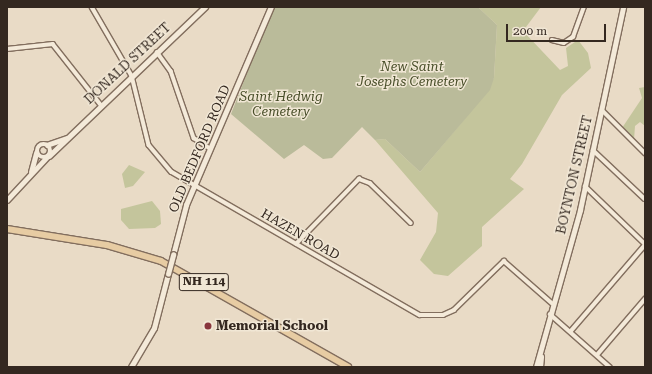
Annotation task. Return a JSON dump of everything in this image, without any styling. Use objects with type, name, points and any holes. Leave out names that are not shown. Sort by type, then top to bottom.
[{"type":"main road","name":"NH 114","points":[[7,229],[107,244],[161,261],[353,367]]},
{"type":"main road","name":"NH 114","points":[[326,353],[348,367]]},
{"type":"street","name":"HAZEN ROAD","points":[[92,7],[132,76],[148,145],[162,164],[194,185],[410,310],[432,316],[454,310],[504,261],[552,303]]},
{"type":"street","name":"DONALD STREET","points":[[7,200],[48,156],[205,7]]},
{"type":"street","name":"OLD BEDFORD ROAD","points":[[131,367],[154,328],[172,255],[194,185],[211,149],[271,7]]},
{"type":"street","points":[[552,40],[564,43],[573,37],[584,7]]},
{"type":"street","name":"BOYNTON STREET","points":[[536,367],[549,313],[585,186],[624,7]]},
{"type":"street","points":[[7,49],[54,44],[101,105]]},
{"type":"street","points":[[157,52],[171,71],[194,138],[211,149]]},
{"type":"street","points":[[602,110],[645,153]]},
{"type":"street","name":"DONALD STREET","points":[[29,176],[39,146],[47,145],[67,138]]},
{"type":"street","points":[[36,152],[40,158],[48,156],[47,145]]},
{"type":"street","points":[[593,150],[645,199]]},
{"type":"street","points":[[296,244],[359,179],[370,183],[411,223]]},
{"type":"street","points":[[570,331],[645,244],[585,186]]},
{"type":"street","points":[[597,355],[645,300]]},
{"type":"street","points":[[549,313],[610,367]]},
{"type":"street","name":"BOYNTON STREET","points":[[540,367],[541,347]]},
{"type":"green space","name":"New Saint Josephs Cemetery","points":[[273,7],[478,7],[497,25],[494,78],[490,90],[420,172],[385,139],[375,140],[362,127],[332,158],[323,159],[304,145],[284,159],[231,114]]},
{"type":"green space","points":[[478,7],[541,7],[523,31],[560,70],[568,66],[566,48],[578,40],[588,53],[591,68],[562,95],[522,164],[510,179],[524,189],[482,227],[482,246],[448,276],[434,274],[420,260],[436,232],[438,213],[375,140],[385,139],[420,172],[463,121],[494,78],[497,25]]},
{"type":"green space","points":[[645,87],[645,126],[640,122],[635,126],[634,140],[622,128],[642,98],[639,88]]},
{"type":"green space","points":[[129,165],[145,172],[133,186],[125,188],[122,174]]},
{"type":"green space","points":[[152,201],[160,211],[161,224],[155,228],[129,229],[121,220],[121,209]]},
{"type":"place","name":"Memorial School","points":[[208,326]]},
{"type":"park label","name":"Saint Hedwig Cemetery","points":[[281,106]]}]
